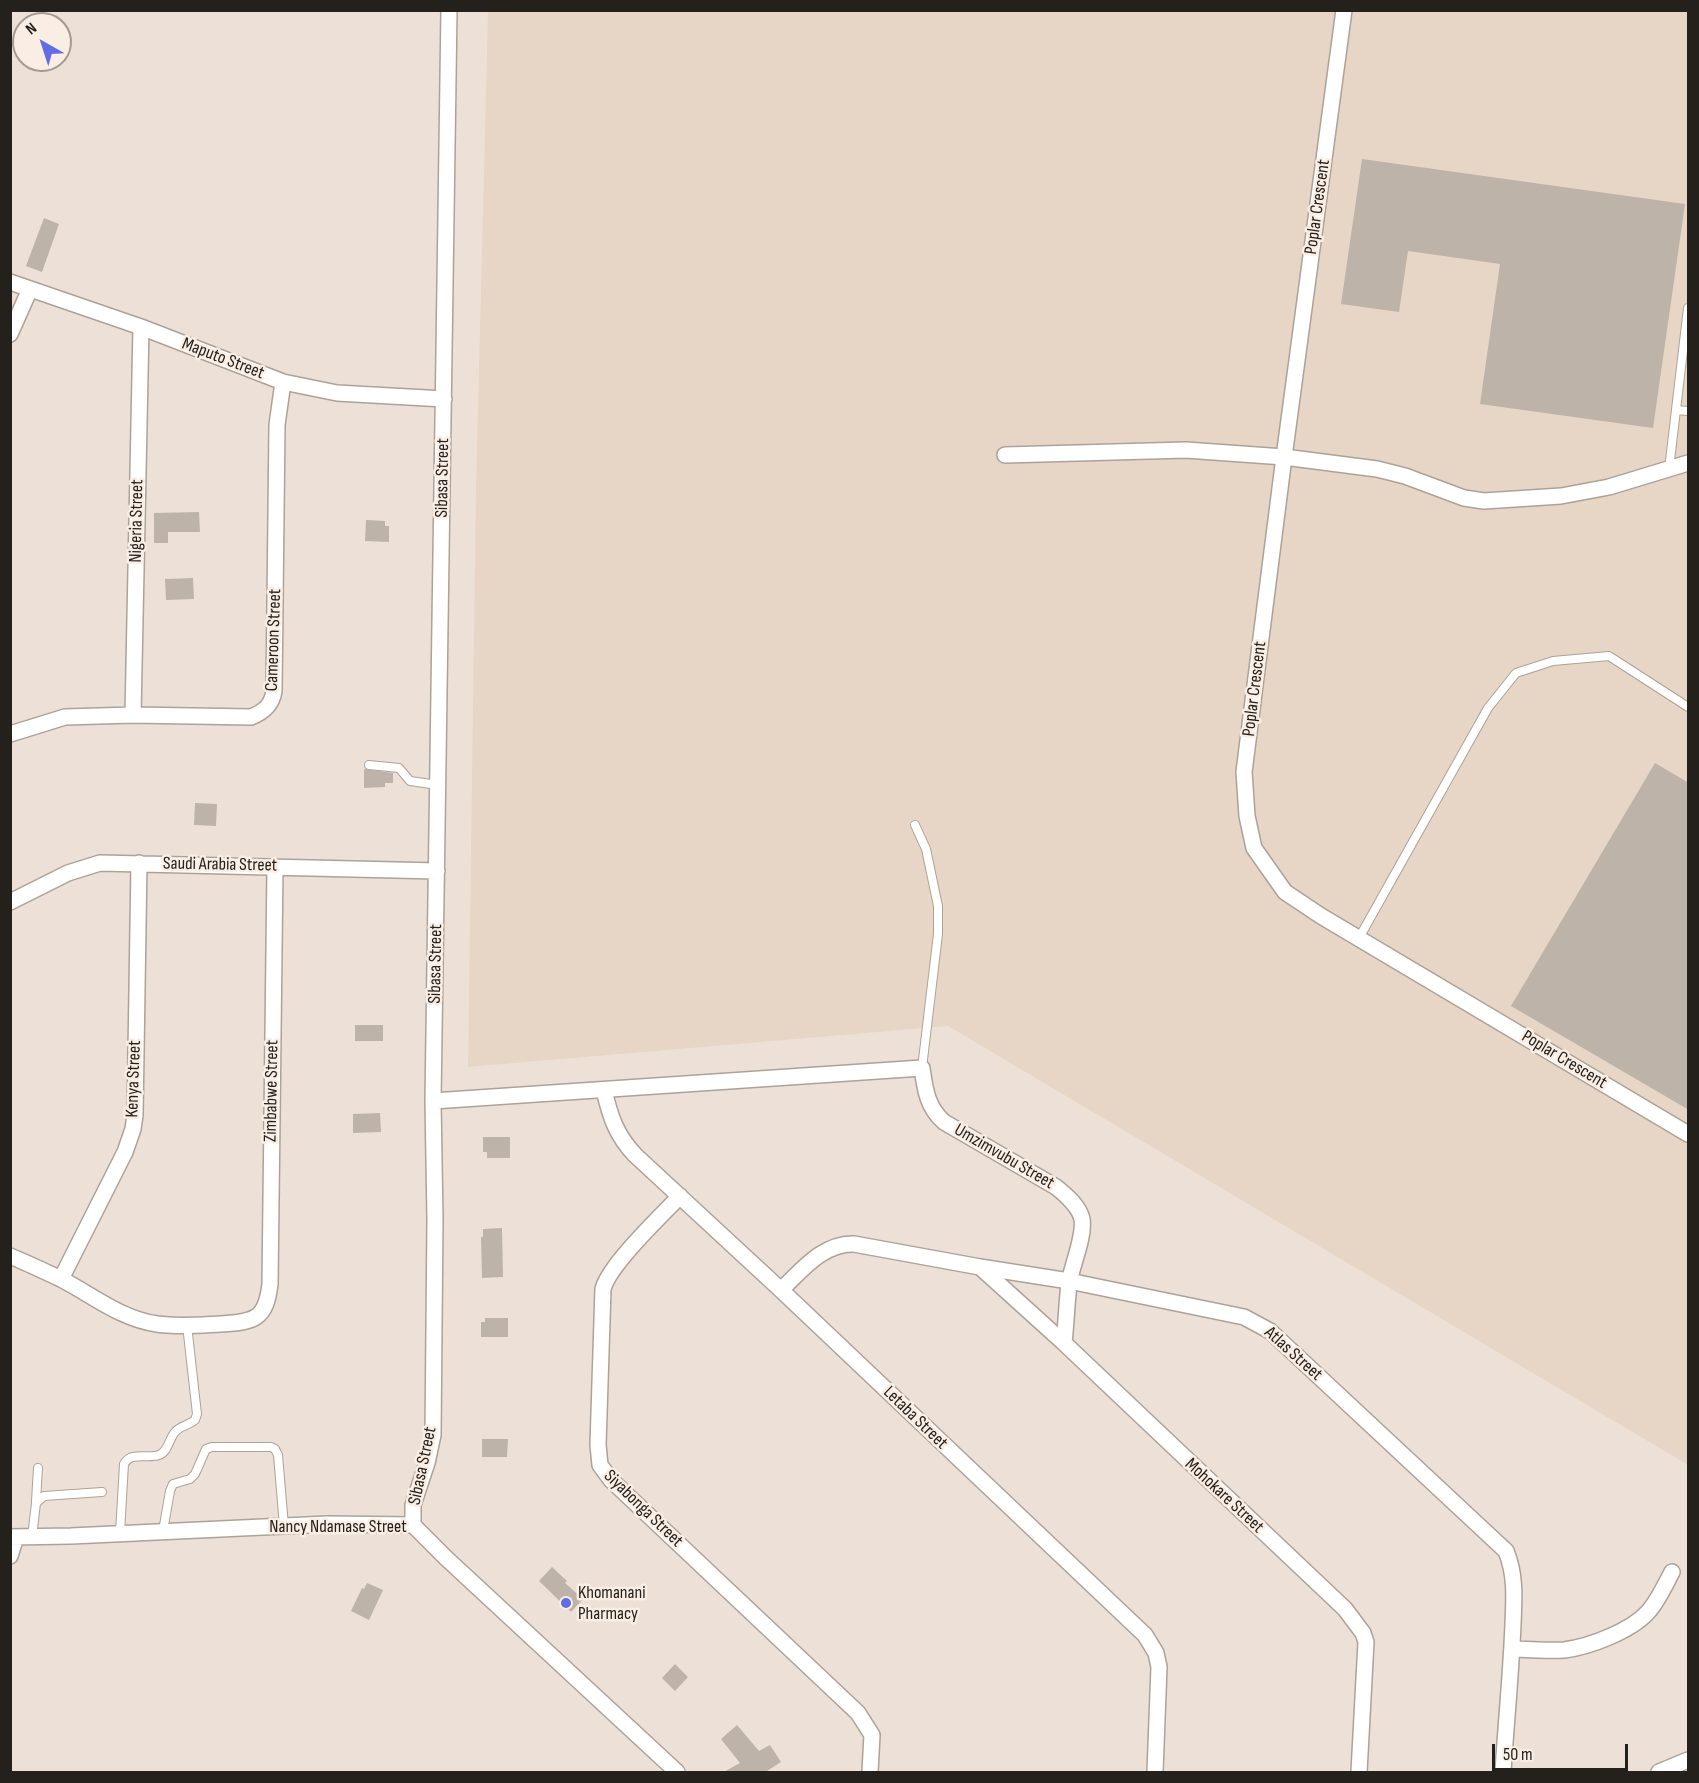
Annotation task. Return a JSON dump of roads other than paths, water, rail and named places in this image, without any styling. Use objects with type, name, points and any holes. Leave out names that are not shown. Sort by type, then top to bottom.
[{"type":"street","name":"Sibasa Street","points":[[413,1525],[413,1505],[427,1463],[433,1435],[434,1101],[448,10]]},
{"type":"street","name":"Poplar Crescent","points":[[1344,10],[1244,772],[1247,816],[1254,848],[1285,892],[1689,1134]]},
{"type":"street","name":"Maputo Street","points":[[10,282],[141,327],[283,382],[337,393],[444,399]]},
{"type":"street","points":[[10,334],[30,289]]},
{"type":"street","name":"Nigeria Street","points":[[133,715],[141,327]]},
{"type":"street","name":"Cameroon Street","points":[[10,734],[65,717],[133,715],[251,717],[261,713],[273,698],[277,425],[283,382]]},
{"type":"street","points":[[1005,455],[1186,450],[1284,457],[1377,469],[1405,476],[1464,498],[1484,501],[1561,496],[1608,487],[1689,463]]},
{"type":"street","name":"Saudi Arabia Street","points":[[10,902],[68,873],[100,864],[139,863],[437,871]]},
{"type":"street","name":"Kenya Street","points":[[61,1279],[125,1152],[133,1129],[139,863]]},
{"type":"street","name":"Zimbabwe Street","points":[[188,1325],[237,1323],[256,1318],[266,1306],[270,1284],[275,867]]},
{"type":"street","points":[[434,1101],[922,1068]]},
{"type":"street","name":"Umzimvubu Street","points":[[922,1068],[928,1099],[937,1116],[1056,1187],[1072,1201],[1082,1219],[1082,1230],[1070,1281],[1064,1343]]},
{"type":"street","name":"Letaba Street","points":[[604,1090],[613,1125],[623,1142],[1144,1635],[1155,1653],[1159,1667],[1155,1773]]},
{"type":"street","name":"Siyabonga Street","points":[[680,1196],[605,1280],[598,1434],[600,1465],[610,1480],[858,1713],[872,1735],[870,1773]]},
{"type":"street","name":"Atlas Street","points":[[781,1290],[817,1255],[846,1243],[1070,1281],[1244,1317],[1270,1331],[1506,1551],[1512,1565],[1514,1581],[1512,1649],[1503,1773]]},
{"type":"street","points":[[10,1256],[61,1279],[139,1320],[155,1324],[188,1325]]},
{"type":"street","name":"Mohokare Street","points":[[980,1267],[1064,1343],[1345,1609],[1357,1623],[1366,1642],[1359,1773]]},
{"type":"street","name":"Nancy Ndamase Street","points":[[13,1537],[327,1524],[413,1525],[677,1773]]},
{"type":"street","points":[[10,1556],[13,1537]]},
{"type":"street","points":[[1512,1649],[1561,1650],[1604,1638],[1629,1627],[1648,1612],[1672,1572]]},
{"type":"street","points":[[1659,1773],[1689,1761]]},
{"type":"lane","points":[[1669,469],[1689,308]]},
{"type":"lane","points":[[1676,410],[1689,411]]},
{"type":"lane","points":[[1359,938],[1488,708],[1516,673],[1553,661],[1609,656],[1689,707]]},
{"type":"lane","points":[[369,765],[399,768],[410,781],[438,785]]},
{"type":"lane","points":[[915,825],[926,849],[938,906],[938,934],[922,1068]]},
{"type":"lane","points":[[120,1533],[124,1464],[127,1459],[158,1455],[164,1451],[174,1433],[190,1424],[197,1414],[188,1325]]},
{"type":"lane","points":[[163,1532],[173,1485],[190,1479],[195,1474],[206,1449],[212,1446],[275,1449],[278,1455],[284,1526]]},
{"type":"lane","points":[[32,1537],[38,1468]]},
{"type":"lane","points":[[36,1503],[44,1496],[102,1492]]},
{"type":"place","name":"Khomanani Pharmacy","points":[[566,1603]]}]
